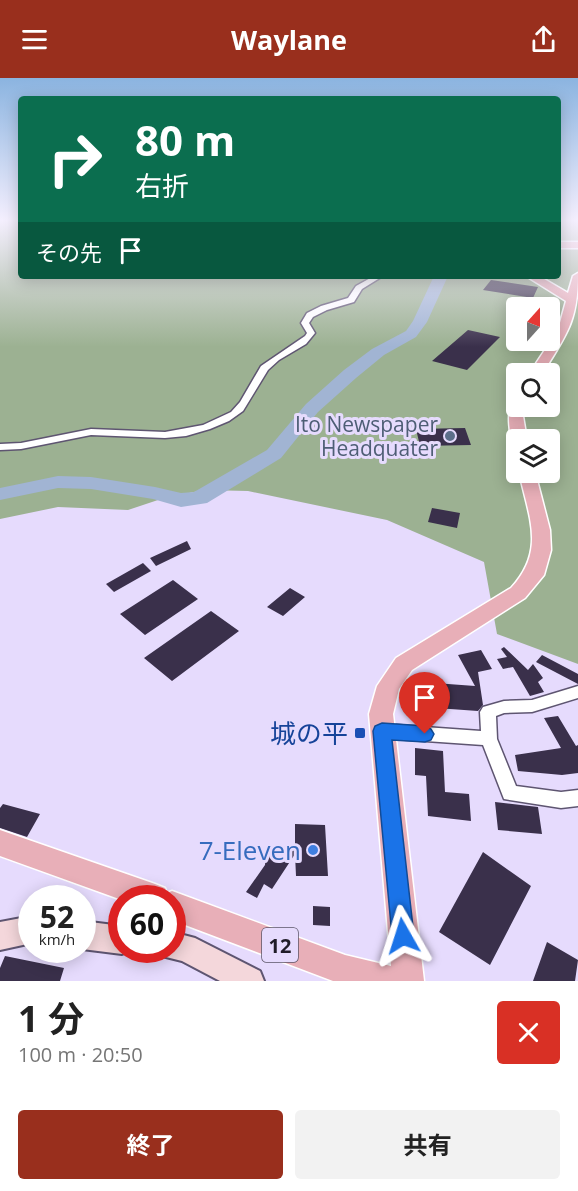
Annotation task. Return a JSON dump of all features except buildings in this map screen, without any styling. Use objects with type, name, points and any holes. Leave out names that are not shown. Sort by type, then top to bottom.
[{"type":"main road","points":[[542,363],[564,330],[578,276]]},
{"type":"main road","points":[[536,279],[572,300]]},
{"type":"main road","points":[[408,981],[381,714],[388,686],[404,664],[518,593],[534,575],[542,550],[541,530],[530,483]]},
{"type":"main road","points":[[0,843],[118,885]]},
{"type":"main road","name":"12","points":[[186,910],[345,970],[389,981]]},
{"type":"street","points":[[0,447],[92,432],[123,431],[157,436],[181,434],[215,423],[236,413],[246,402],[256,376],[272,361],[307,341],[311,333],[305,323],[310,315],[351,300],[359,288],[374,279]]},
{"type":"street","points":[[578,692],[532,706],[504,707],[489,712],[489,739],[510,793],[561,800],[578,798]]},
{"type":"street","points":[[382,731],[489,739]]},
{"type":"street","points":[[0,936],[18,932]]},
{"type":"street","points":[[186,949],[250,981]]},
{"type":"green space","points":[[0,263],[18,263],[18,279],[561,279],[561,263],[578,263],[578,664],[497,634],[484,562],[387,520],[248,491],[204,490],[164,498],[128,510],[58,507],[0,519]]},
{"type":"waterway","points":[[0,494],[58,482],[91,483],[155,493],[181,500],[199,498],[274,454],[312,408],[350,374],[378,352],[411,334],[420,322],[440,279]]},
{"type":"place","name":"Ito Newspaper Headquater","points":[[450,436]]},
{"type":"place","name":"城の平","points":[[360,733]]},
{"type":"place","name":"7-Eleven","points":[[313,850]]},
{"type":"route","points":[[403,936],[382,731],[425,734]]}]
